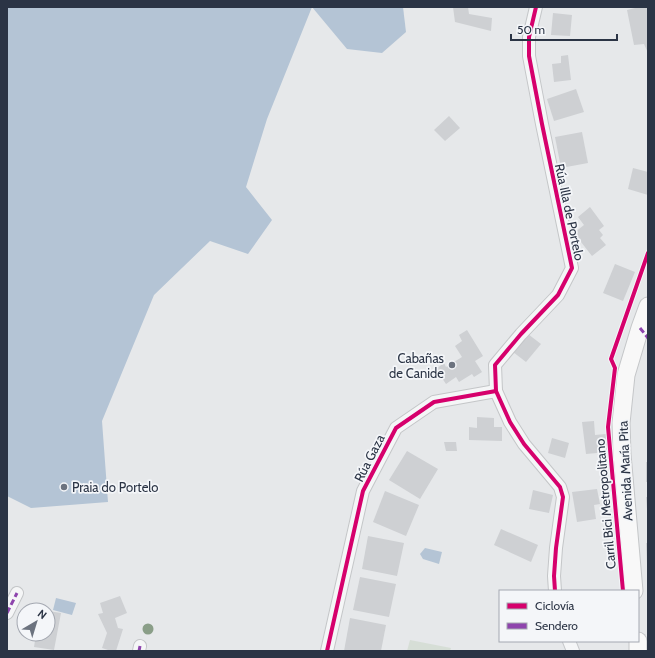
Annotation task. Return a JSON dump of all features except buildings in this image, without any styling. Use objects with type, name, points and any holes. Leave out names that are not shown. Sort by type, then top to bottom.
[{"type":"main road","name":"Avenida María Pita","points":[[634,590],[622,454],[621,423],[626,375],[644,333],[648,306]]},
{"type":"street","name":"Rúa Illa de Portelo","points":[[536,7],[529,37],[529,56],[572,268],[558,295],[521,334],[495,365],[496,391],[510,422],[524,444],[560,487],[563,497],[556,548],[554,576],[555,590]]},
{"type":"street","name":"Rúa Gaza","points":[[327,651],[363,491],[396,428],[434,402],[496,391]]},
{"type":"street","points":[[7,613],[17,593]]},
{"type":"street","points":[[639,651],[648,643]]},
{"type":"shaded area","points":[[410,640],[451,648],[450,651],[407,651]]},
{"type":"water","points":[[7,7],[312,7],[267,119],[246,187],[272,220],[248,254],[210,241],[154,295],[102,421],[108,502],[31,508],[7,496]]},
{"type":"water","points":[[312,7],[403,7],[406,32],[382,53],[347,49]]},
{"type":"water","points":[[425,548],[442,552],[439,564],[423,559],[420,554]]},
{"type":"water","points":[[56,598],[76,603],[72,615],[56,611]]},
{"type":"marked path","points":[[640,328],[648,338]]},
{"type":"marked path","points":[[7,613],[17,593]]},
{"type":"marked path","points":[[139,651],[140,646]]},
{"type":"cycle path","points":[[536,7],[529,37],[529,56],[572,268],[558,295],[521,334],[495,365],[496,391],[510,422],[524,444],[560,487],[563,497],[556,548],[554,576],[555,590]]},
{"type":"cycle path","name":"Carril Bici Metropolitano","points":[[623,590],[608,427],[615,368],[611,359],[648,253]]},
{"type":"cycle path","points":[[327,651],[363,491],[396,428],[434,402],[496,391]]},
{"type":"place","name":"Cabañas de Canide","points":[[452,365]]},
{"type":"place","name":"Praia do Portelo","points":[[64,487]]}]
